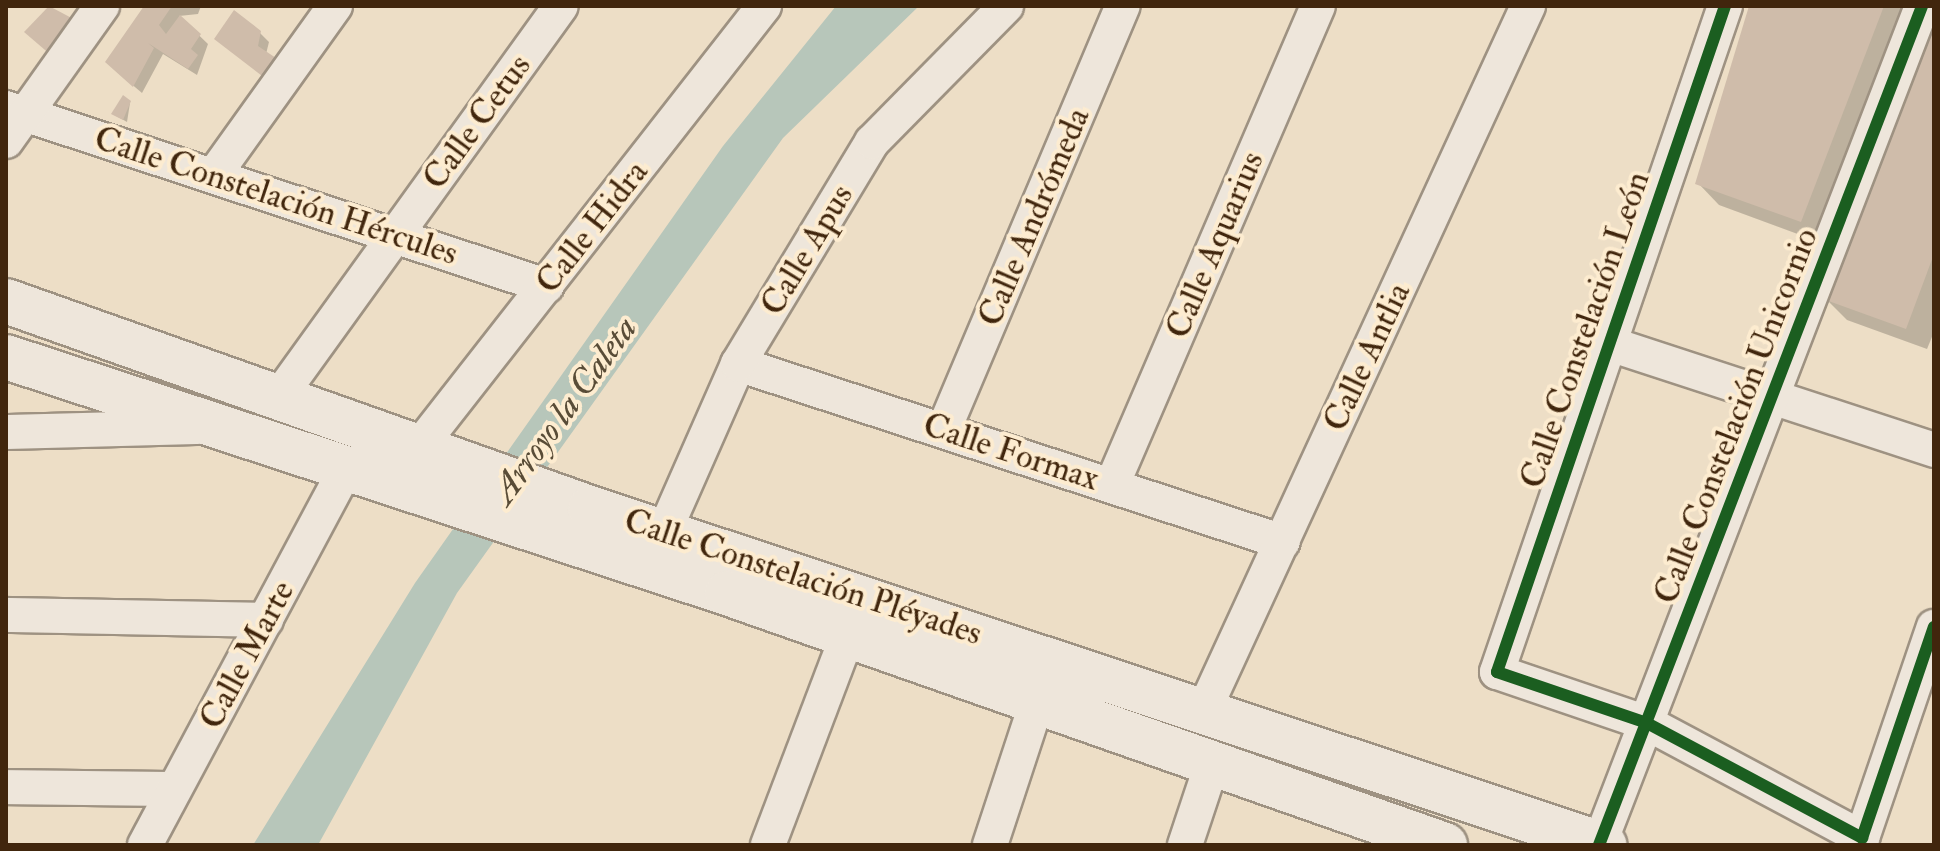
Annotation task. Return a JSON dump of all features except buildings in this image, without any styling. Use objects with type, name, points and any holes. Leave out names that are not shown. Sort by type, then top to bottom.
[{"type":"main road","name":"Calle Constelación Pléyades","points":[[6,301],[281,394],[422,463],[583,525],[847,637],[1445,845]]},
{"type":"main road","name":"Calle Constelación Pléyades","points":[[6,357],[348,465],[422,463]]},
{"type":"main road","name":"Calle Constelación Pléyades","points":[[583,525],[664,532],[1205,708],[1601,844]]},
{"type":"street","points":[[12,121],[102,6]]},
{"type":"street","points":[[214,175],[335,6]]},
{"type":"street","name":"Calle Cetus","points":[[281,394],[561,6]]},
{"type":"street","name":"Calle Hidra","points":[[422,463],[546,286],[764,6]]},
{"type":"street","name":"Calle Apus","points":[[664,532],[738,364],[872,142],[1006,6]]},
{"type":"street","name":"Calle Andrómeda","points":[[944,429],[1123,6]]},
{"type":"street","name":"Calle Aquarius","points":[[1112,485],[1318,6]]},
{"type":"street","name":"Calle Antlia","points":[[1205,708],[1528,6]]},
{"type":"street","name":"Calle Constelación León","points":[[1647,723],[1497,672],[1725,6]]},
{"type":"street","name":"Calle Constelación Unicornio","points":[[1601,844],[1775,398],[1922,6]]},
{"type":"street","name":"Calle Constelación Hércules","points":[[12,121],[214,175],[546,286]]},
{"type":"street","points":[[1610,344],[1934,450]]},
{"type":"street","name":"Calle Formax","points":[[738,364],[1283,542]]},
{"type":"street","points":[[6,432],[226,427]]},
{"type":"street","name":"Calle Marte","points":[[145,845],[348,465]]},
{"type":"street","points":[[6,615],[266,620]]},
{"type":"street","points":[[1647,723],[1862,838],[1934,627]]},
{"type":"street","points":[[768,845],[847,637]]},
{"type":"street","points":[[990,845],[1037,702]]},
{"type":"street","points":[[1185,845],[1212,764]]},
{"type":"street","points":[[6,787],[174,789]]},
{"type":"water","name":"Arroyo la Caleta","points":[[836,6],[919,6],[783,138],[457,593],[318,845],[253,845],[415,583],[723,146]]},
{"type":"cycle path","points":[[1725,6],[1497,672],[1647,723],[1862,838],[1934,627]]},
{"type":"cycle path","points":[[1599,845],[1922,6]]}]
